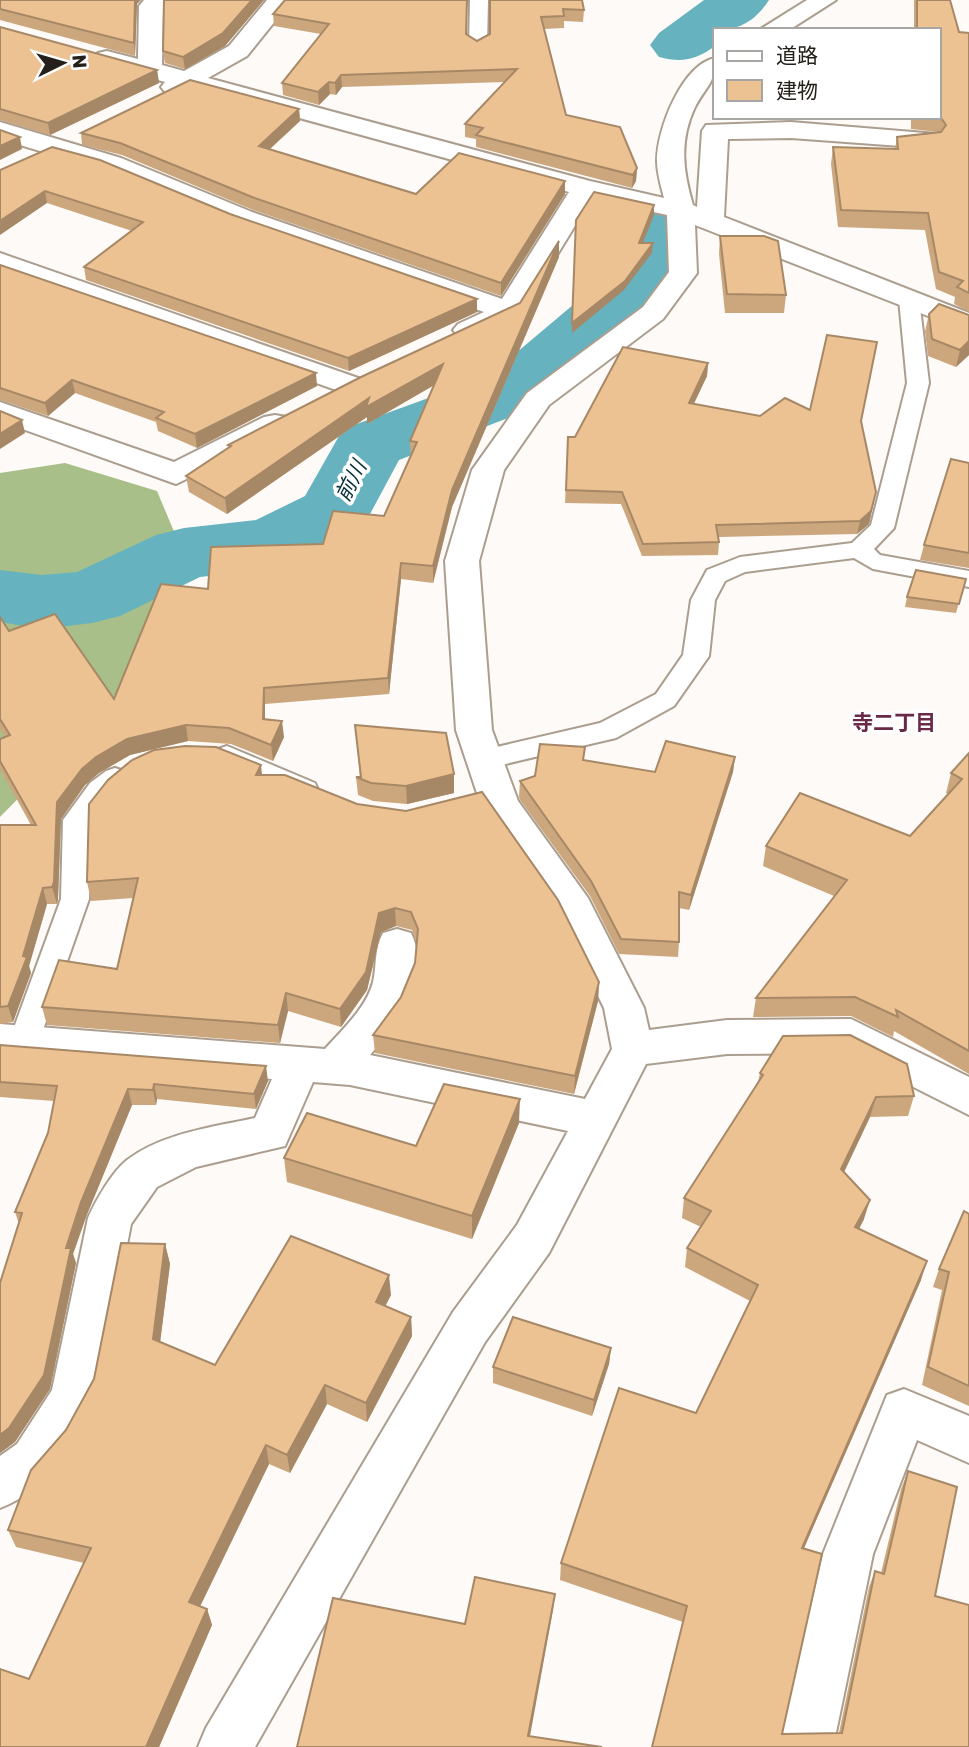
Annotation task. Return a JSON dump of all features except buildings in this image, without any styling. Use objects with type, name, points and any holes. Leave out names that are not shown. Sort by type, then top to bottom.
[{"type":"street","points":[[150,69],[151,6],[159,0]]},
{"type":"street","points":[[151,99],[238,51],[280,0]]},
{"type":"street","points":[[775,28],[824,0]]},
{"type":"street","points":[[87,53],[585,188],[695,215],[969,323]]},
{"type":"street","points":[[695,215],[670,161],[681,106],[704,74],[713,67]]},
{"type":"street","points":[[0,130],[52,148],[112,164],[242,218],[509,311]]},
{"type":"street","points":[[21,163],[89,130]]},
{"type":"street","points":[[225,1747],[469,1327],[533,1239],[633,1049],[624,1008],[574,909],[484,785],[474,730],[461,561],[488,470],[538,399],[653,313],[683,273],[715,131],[791,130],[894,135],[928,140]]},
{"type":"street","points":[[448,340],[509,311],[585,188]]},
{"type":"street","points":[[0,261],[362,380],[176,474],[0,411]]},
{"type":"street","points":[[0,1485],[34,1460],[74,1397],[110,1218],[142,1174],[188,1151],[270,1133],[318,1065],[367,1030],[393,985],[397,944]]},
{"type":"street","points":[[633,1049],[727,1037],[851,1036],[969,1097]]},
{"type":"street","points":[[11,1043],[318,1065],[595,1119]]},
{"type":"street","points":[[806,1747],[848,1554],[904,1411],[969,1440]]},
{"type":"lane","points":[[478,46],[479,0]]},
{"type":"lane","points":[[484,785],[607,731],[665,700],[696,656],[703,600],[716,576],[740,565],[859,550],[882,528],[918,383],[909,299]]},
{"type":"lane","points":[[859,550],[873,561],[969,579]]},
{"type":"lane","points":[[200,753],[222,754],[332,800]]},
{"type":"lane","points":[[11,1043],[75,899],[77,820],[100,790],[135,766]]},
{"type":"green space","points":[[65,463],[157,491],[178,541],[187,626],[0,817],[0,473]]},
{"type":"waterway","name":"前川","points":[[679,45],[741,0]]},
{"type":"waterway","name":"前川","points":[[0,596],[42,602],[92,597],[184,553],[272,544],[335,512],[369,445],[482,403],[535,373],[657,269],[662,220]]},
{"type":"district","name":"寺二丁目","points":[[894,723]]}]
